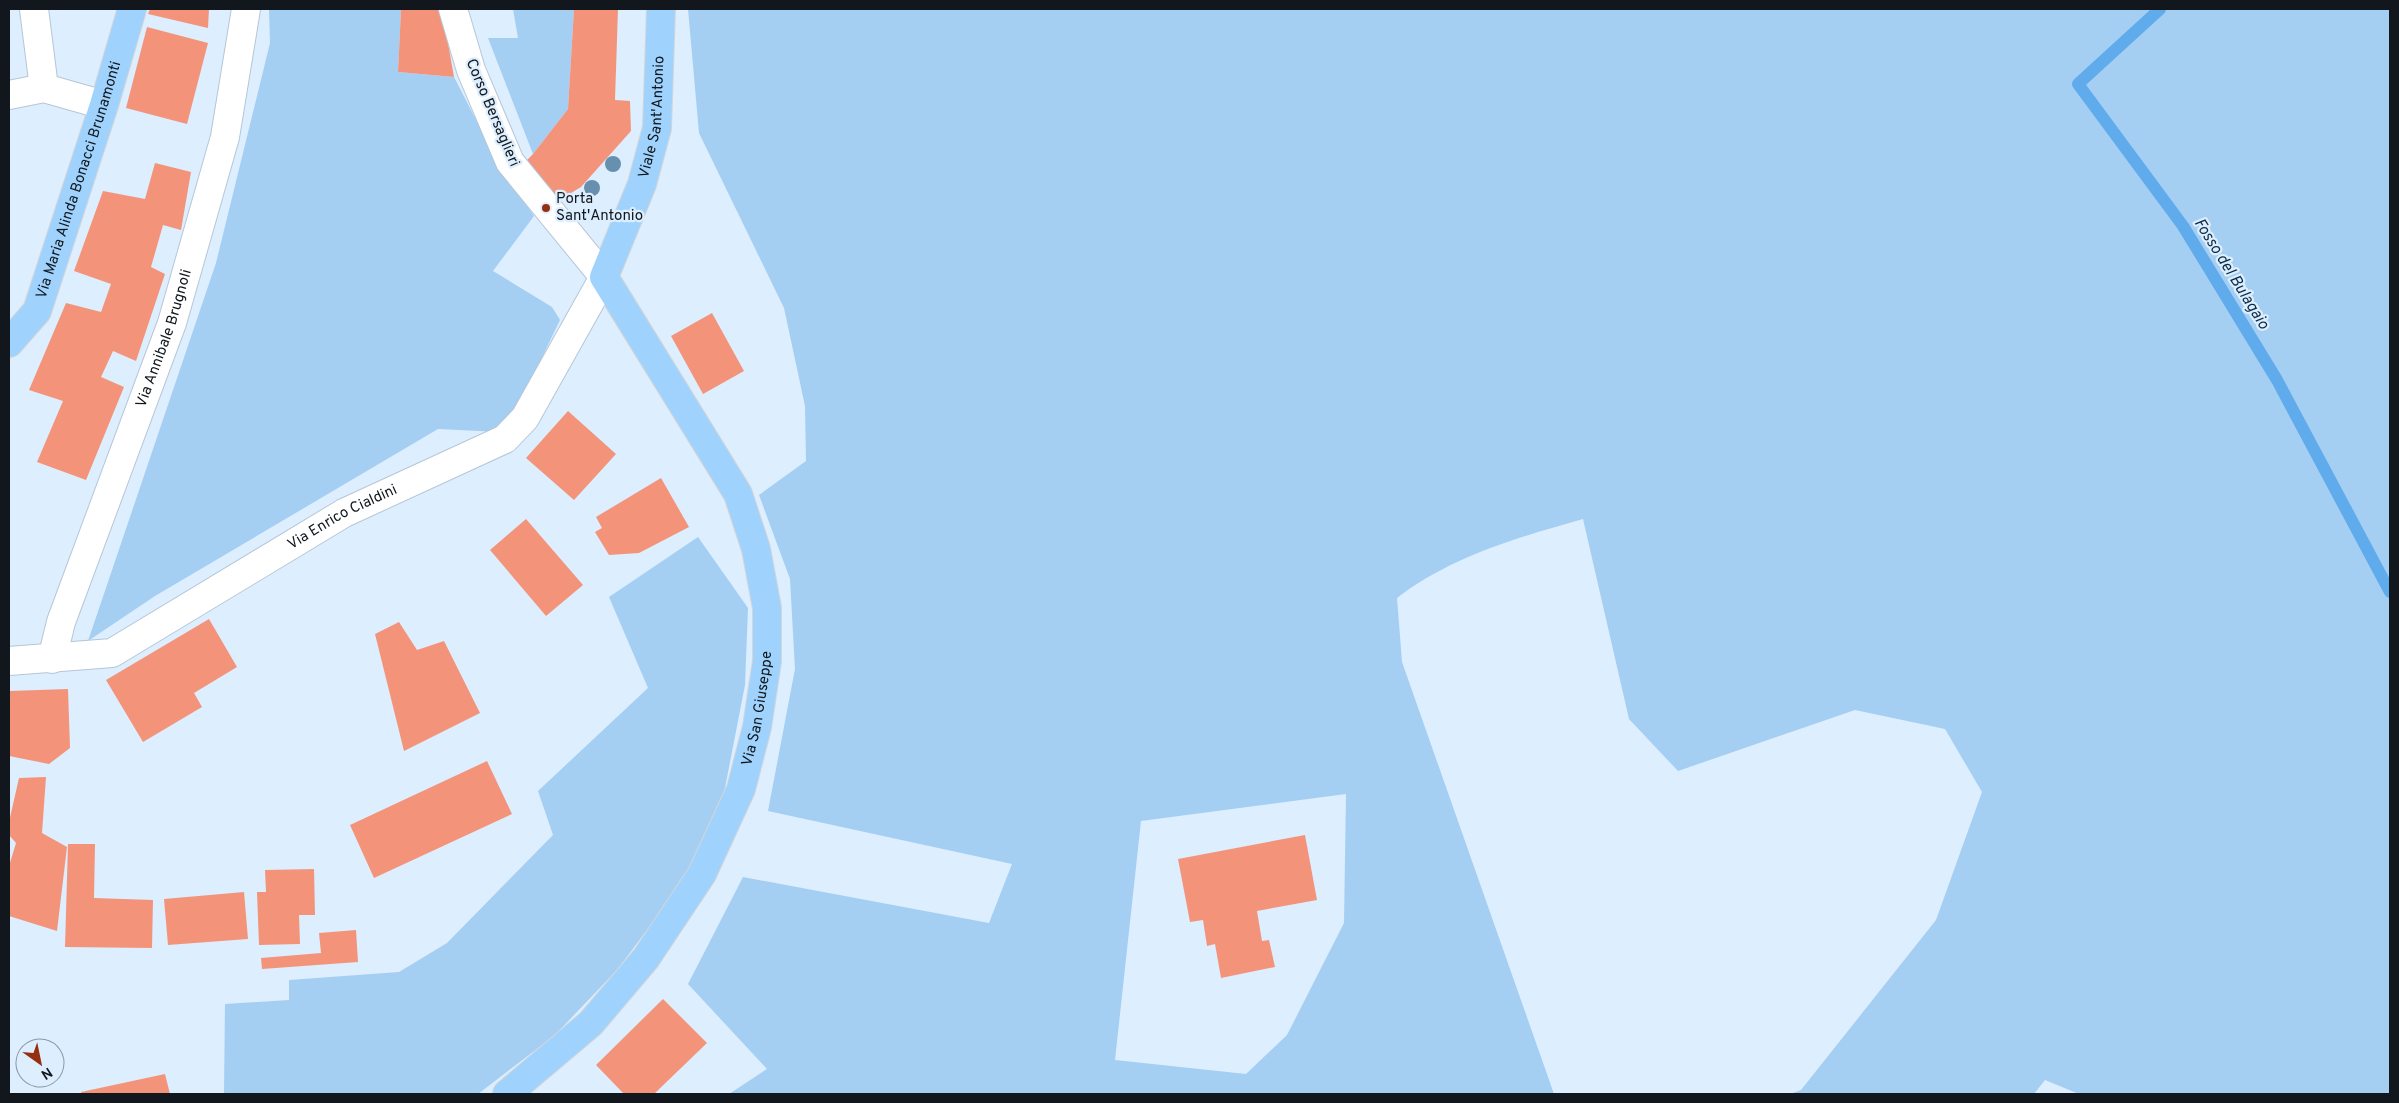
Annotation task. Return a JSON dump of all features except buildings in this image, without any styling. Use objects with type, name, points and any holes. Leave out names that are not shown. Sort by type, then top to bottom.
[{"type":"main road","name":"Via Maria Alinda Bonacci Brunamonti","points":[[9,343],[37,311],[104,105],[132,9]]},
{"type":"main road","name":"Viale Sant'Antonio","points":[[604,277],[642,184],[657,128],[661,9]]},
{"type":"main road","name":"Via San Giuseppe","points":[[507,1094],[591,1023],[646,958],[702,874],[741,788],[757,727],[767,661],[767,608],[756,549],[738,494],[604,277]]},
{"type":"street","points":[[34,9],[44,88]]},
{"type":"street","name":"Via Annibale Brugnoli","points":[[52,659],[61,622],[172,322],[225,137],[246,9]]},
{"type":"street","name":"Corso Bersaglieri","points":[[453,9],[471,70],[510,162],[604,277]]},
{"type":"street","points":[[9,95],[44,88],[104,105]]},
{"type":"street","name":"Via Enrico Cialdini","points":[[9,661],[112,653],[344,513],[505,439],[525,418],[604,277]]},
{"type":"shaded area","points":[[269,9],[401,9],[398,72],[454,77],[502,170],[534,216],[493,271],[552,307],[560,320],[511,422],[500,432],[438,429],[155,596],[88,641],[216,263],[270,43]]},
{"type":"shaded area","points":[[513,9],[574,9],[568,109],[533,154],[488,38],[518,38]]},
{"type":"shaded area","points":[[688,9],[2390,9],[2390,1094],[2079,1094],[2045,1080],[2034,1094],[1790,1094],[1801,1090],[1936,920],[1982,792],[1945,729],[1855,710],[1678,771],[1629,719],[1583,519],[1510,541],[1462,560],[1439,571],[1397,598],[1402,662],[1554,1094],[729,1094],[767,1069],[688,984],[743,877],[989,923],[1012,864],[768,811],[795,669],[790,579],[759,495],[806,461],[805,406],[784,308],[699,133]],"holes":[[[1346,794],[1344,923],[1287,1035],[1246,1074],[1115,1060],[1141,821]]]},
{"type":"shaded area","points":[[698,537],[748,608],[745,685],[724,793],[686,878],[617,970],[554,1036],[478,1094],[224,1094],[225,1004],[289,1000],[289,980],[399,972],[447,943],[553,835],[538,791],[648,688],[609,597]]},
{"type":"waterway","name":"Fosso del Bulagaio","points":[[2160,9],[2078,84],[2183,226],[2277,380],[2390,592]]},
{"type":"place","name":"Porta Sant'Antonio","points":[[546,208]]}]
